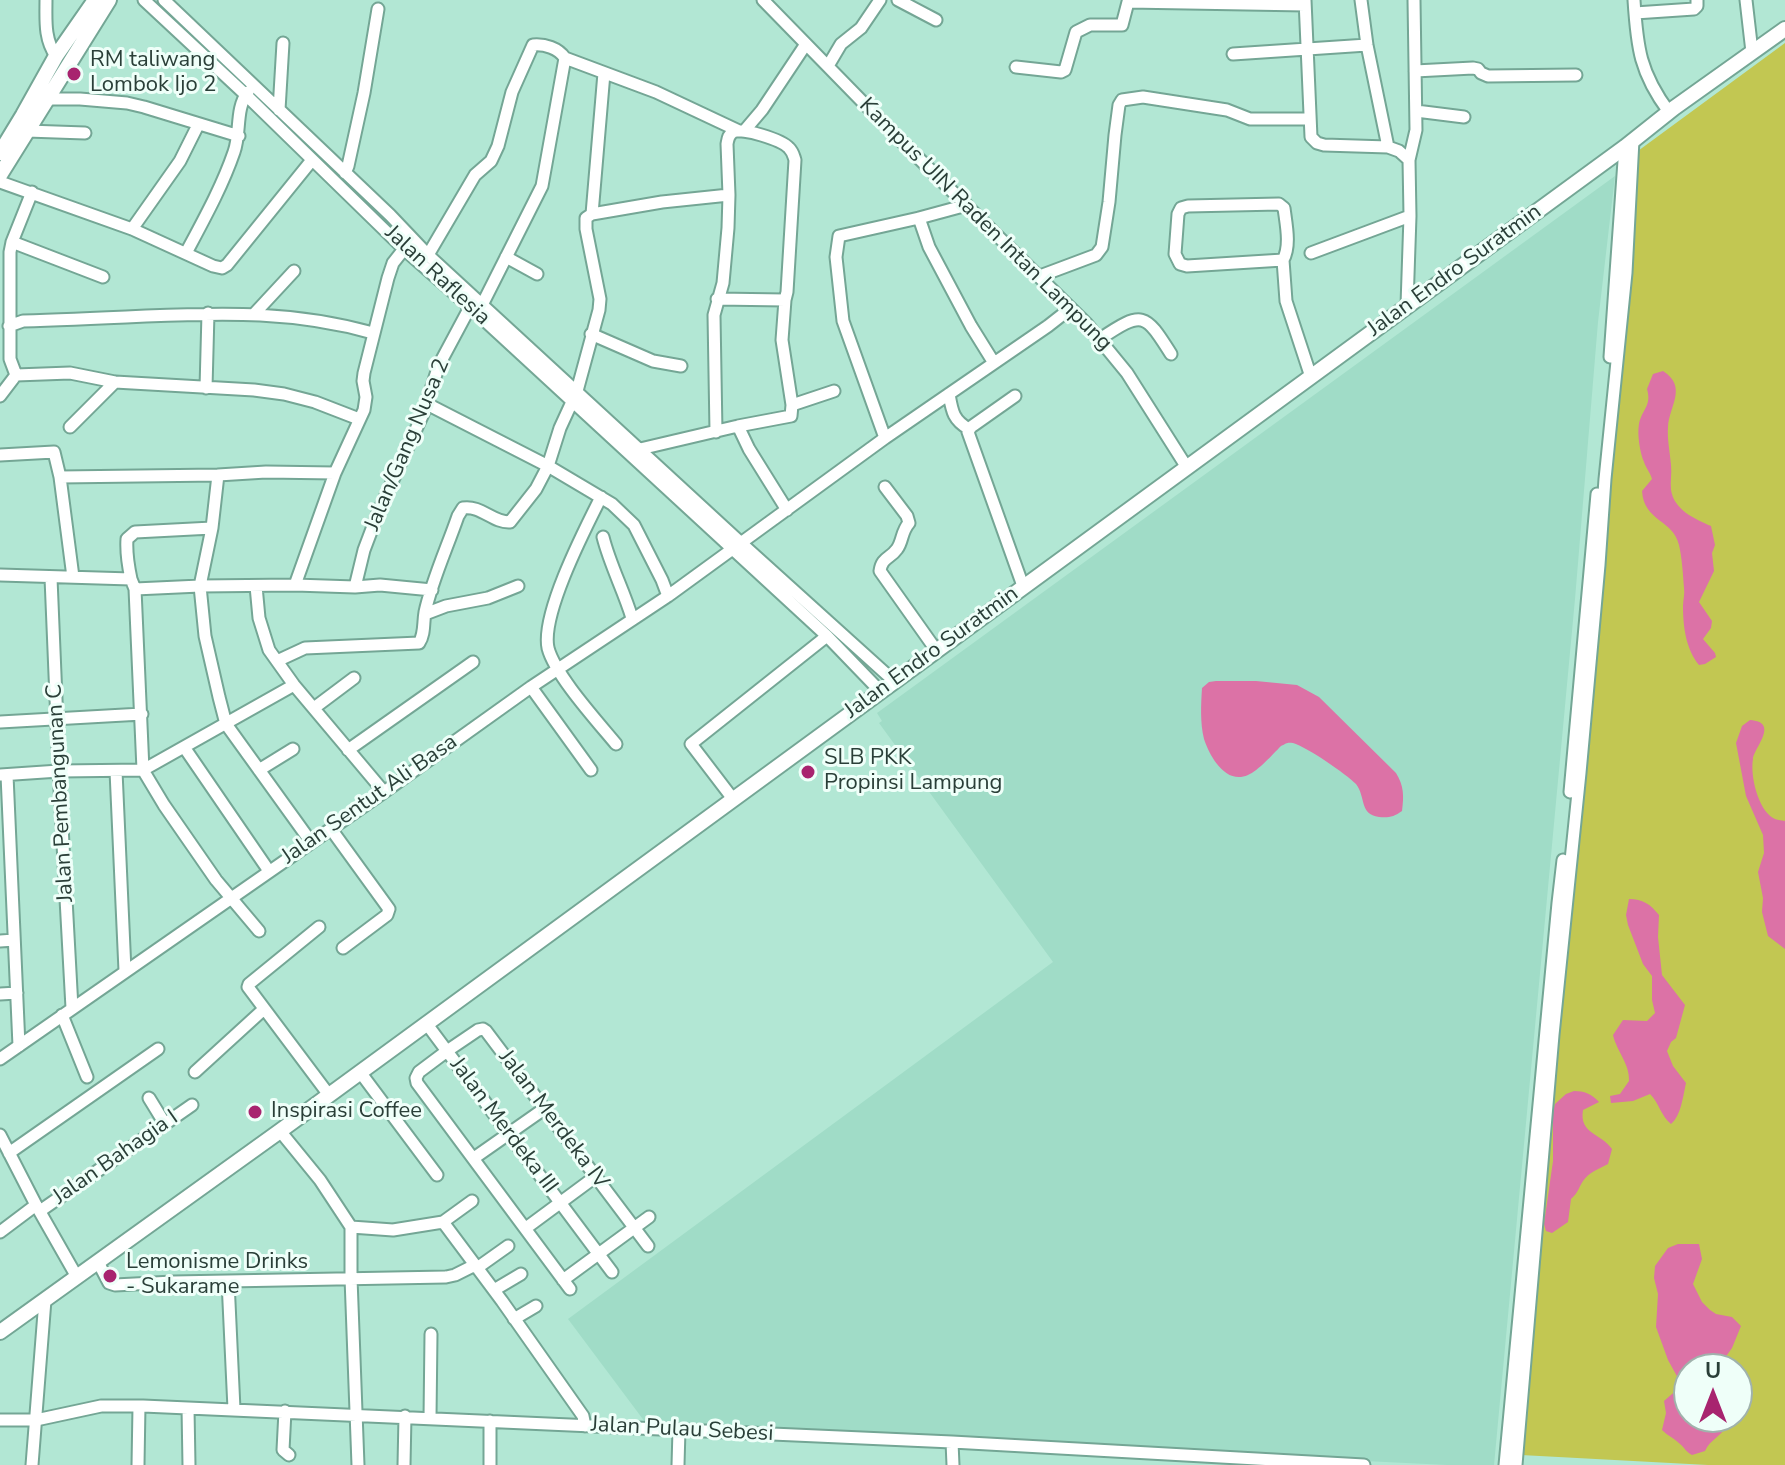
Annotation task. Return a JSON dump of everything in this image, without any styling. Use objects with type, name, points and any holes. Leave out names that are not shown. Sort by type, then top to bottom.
[{"type":"main road","points":[[0,175],[3,153],[23,115],[56,56],[95,0]]},
{"type":"main road","points":[[3,153],[27,131],[109,0]]},
{"type":"main road","name":"Jalan Endro Suratmin","points":[[0,1332],[280,1131],[1785,29]]},
{"type":"main road","points":[[23,115],[29,122],[46,102]]},
{"type":"street","points":[[46,0],[46,34],[56,56]]},
{"type":"street","name":"Jalan Raflesia","points":[[144,0],[250,90],[279,110],[345,173],[409,243],[428,255],[460,291]]},
{"type":"street","name":"Jalan Raflesia","points":[[164,0],[312,160],[409,243],[736,546]]},
{"type":"street","name":"Kampus UIN Raden Intan Lampung","points":[[763,0],[1100,339],[1127,373],[1186,466]]},
{"type":"street","points":[[828,66],[841,44],[861,28],[880,0]]},
{"type":"street","points":[[898,0],[936,20]]},
{"type":"street","points":[[1361,0],[1388,147]]},
{"type":"street","points":[[1407,305],[1409,160],[1416,130],[1414,0]]},
{"type":"street","points":[[1634,0],[1640,57],[1648,78],[1671,110]]},
{"type":"street","points":[[1635,13],[1694,9],[1697,0]]},
{"type":"street","points":[[1746,0],[1752,52]]},
{"type":"street","points":[[1016,67],[1065,70],[1076,32],[1090,25],[1122,25],[1128,2],[1305,3],[1311,137],[1317,143],[1333,146],[1388,147],[1409,160]]},
{"type":"street","points":[[345,173],[361,108],[378,9]]},
{"type":"street","points":[[279,110],[283,43]]},
{"type":"street","points":[[716,432],[714,315],[723,283],[729,195],[728,138],[733,132],[742,130],[762,110],[806,44]]},
{"type":"street","points":[[428,255],[475,175],[491,161],[512,92],[533,45],[558,50],[565,58],[789,147],[795,160],[782,340],[791,416],[636,452]]},
{"type":"street","points":[[1233,54],[1367,45]]},
{"type":"street","name":"Jalan/Gang Nusa 2","points":[[355,587],[378,513],[427,404],[439,365],[506,257],[539,192],[545,176],[565,58]]},
{"type":"street","points":[[1415,71],[1476,68],[1488,76],[1576,75]]},
{"type":"street","points":[[592,214],[604,73]]},
{"type":"street","points":[[186,253],[226,172],[239,136],[242,100],[250,90]]},
{"type":"street","points":[[1040,276],[1096,255],[1102,247],[1122,100],[1143,97],[1227,110],[1250,119],[1310,119]]},
{"type":"street","points":[[46,102],[80,99],[127,103],[239,136]]},
{"type":"street","points":[[1416,111],[1464,117]]},
{"type":"street","points":[[132,229],[180,161],[198,125]]},
{"type":"street","points":[[27,131],[85,133]]},
{"type":"street","points":[[1505,1465],[1629,144]]},
{"type":"street","points":[[1516,1465],[1553,1035],[1626,273],[1629,144]]},
{"type":"street","points":[[0,182],[132,229],[217,268],[227,265],[312,160]]},
{"type":"street","points":[[16,375],[6,330],[10,252],[32,192]]},
{"type":"street","points":[[277,661],[305,648],[419,643],[423,638],[425,614],[432,590],[463,508],[471,507],[506,524],[513,520],[536,489],[548,466],[574,395],[599,310],[600,299],[586,218],[592,214],[662,202],[729,195]]},
{"type":"street","points":[[885,438],[843,321],[837,241],[839,236],[967,205]]},
{"type":"street","points":[[1283,260],[1180,264],[1175,254],[1178,214],[1181,208],[1188,206],[1282,205],[1286,222],[1287,250],[1283,260],[1286,301],[1311,377]]},
{"type":"street","points":[[1311,253],[1410,216]]},
{"type":"street","points":[[919,218],[929,247],[994,363]]},
{"type":"street","points":[[12,242],[103,277]]},
{"type":"street","points":[[295,585],[335,473],[366,402],[363,381],[373,333],[393,263],[409,243]]},
{"type":"street","points":[[506,257],[537,274]]},
{"type":"street","points":[[255,313],[294,271]]},
{"type":"street","points":[[717,299],[785,300]]},
{"type":"street","name":"Jalan Sentut Ali Basa","points":[[0,1059],[531,687],[668,596],[1071,308]]},
{"type":"street","points":[[206,388],[208,313]]},
{"type":"street","points":[[6,330],[23,321],[255,313],[322,321],[373,333]]},
{"type":"street","points":[[1100,339],[1122,324],[1142,320],[1152,325],[1171,354]]},
{"type":"street","points":[[591,334],[653,361],[681,366]]},
{"type":"street","points":[[16,375],[70,373],[115,382],[284,394],[359,419]]},
{"type":"street","points":[[0,396],[16,375]]},
{"type":"street","points":[[70,427],[115,382]]},
{"type":"street","points":[[792,405],[834,391]]},
{"type":"street","points":[[949,394],[956,419],[969,429]]},
{"type":"street","points":[[969,429],[1015,396]]},
{"type":"street","points":[[427,404],[548,466],[625,515],[634,525],[668,596]]},
{"type":"street","points":[[738,426],[787,510]]},
{"type":"street","points":[[969,429],[1023,586]]},
{"type":"street","points":[[0,455],[54,452],[73,577]]},
{"type":"street","points":[[60,477],[335,473]]},
{"type":"street","points":[[218,475],[212,528],[200,586],[205,636],[226,724],[311,842]]},
{"type":"street","points":[[885,487],[909,523],[902,531],[899,547],[881,563],[880,571],[936,650]]},
{"type":"street","points":[[601,497],[577,547],[547,628],[548,648],[557,669],[616,744]]},
{"type":"street","points":[[212,528],[135,532],[127,539],[127,560],[133,584],[143,770],[230,898],[259,931]]},
{"type":"street","points":[[603,537],[632,618]]},
{"type":"street","points":[[736,546],[880,691]]},
{"type":"street","points":[[736,546],[894,681]]},
{"type":"street","points":[[0,575],[73,577],[133,584],[380,585],[432,590]]},
{"type":"street","name":"Jalan Pembangunan C","points":[[51,578],[67,1012],[87,1077]]},
{"type":"street","points":[[256,586],[264,638],[277,661],[384,792]]},
{"type":"street","points":[[425,614],[446,606],[488,598],[518,586]]},
{"type":"street","points":[[733,799],[691,744],[827,636]]},
{"type":"street","points":[[348,750],[473,662]]},
{"type":"street","points":[[314,708],[354,678]]},
{"type":"street","points":[[19,1046],[14,940],[6,885],[4,775],[143,770],[294,685]]},
{"type":"street","points":[[531,687],[591,770]]},
{"type":"street","points":[[0,722],[142,714]]},
{"type":"street","points":[[184,747],[269,871]]},
{"type":"street","points":[[259,770],[293,749]]},
{"type":"street","points":[[116,771],[125,971]]},
{"type":"street","points":[[331,829],[389,909],[387,915],[343,948]]},
{"type":"street","points":[[319,927],[249,984],[249,989],[329,1095]]},
{"type":"street","points":[[0,941],[14,940]]},
{"type":"street","points":[[0,994],[17,993]]},
{"type":"street","points":[[195,1072],[264,1009]]},
{"type":"street","name":"Jalan Merdeka III","points":[[426,1023],[612,1272]]},
{"type":"street","name":"Jalan Merdeka IV","points":[[447,1051],[478,1030],[485,1030],[648,1246]]},
{"type":"street","points":[[9,1153],[158,1049]]},
{"type":"street","points":[[447,1051],[419,1072],[417,1080],[567,1284],[599,1254],[649,1217]]},
{"type":"street","points":[[360,1072],[437,1175]]},
{"type":"street","points":[[149,1098],[165,1124]]},
{"type":"street","name":"Jalan Bahagia I","points":[[0,1232],[192,1105]]},
{"type":"street","points":[[474,1158],[544,1109]]},
{"type":"street","points":[[280,1131],[320,1180],[351,1227],[358,1465]]},
{"type":"street","points":[[0,1135],[77,1277]]},
{"type":"street","points":[[526,1228],[595,1177]]},
{"type":"street","points":[[351,1227],[393,1230],[443,1222],[472,1201]]},
{"type":"street","points":[[443,1222],[583,1416],[585,1426]]},
{"type":"street","points":[[98,1262],[109,1283],[115,1285],[450,1276],[476,1267],[508,1246]]},
{"type":"street","points":[[494,1290],[521,1274]]},
{"type":"street","points":[[228,1281],[234,1409]]},
{"type":"street","points":[[32,1465],[45,1300]]},
{"type":"street","points":[[514,1319],[536,1306]]},
{"type":"street","points":[[430,1418],[431,1334]]},
{"type":"street","points":[[138,1465],[139,1406]]},
{"type":"street","name":"Jalan Pulau Sebesi","points":[[0,1420],[36,1420],[91,1408],[234,1409],[952,1442],[1364,1465]]},
{"type":"street","points":[[188,1408],[189,1465]]},
{"type":"street","points":[[285,1411],[283,1450],[289,1455]]},
{"type":"street","points":[[404,1465],[405,1416]]},
{"type":"street","points":[[490,1421],[490,1465]]},
{"type":"street","points":[[678,1465],[679,1430]]},
{"type":"street","points":[[952,1442],[953,1465]]},
{"type":"shaded area","points":[[1785,43],[1785,1465],[1708,1465],[1521,1455],[1627,159]]},
{"type":"shaded area","points":[[1615,176],[1598,322],[1494,1465],[648,1426],[568,1319],[1053,962],[879,723],[882,721],[877,713]]},
{"type":"shaded area","points":[[1663,371],[1676,390],[1668,432],[1673,497],[1686,513],[1711,526],[1715,545],[1712,553],[1714,571],[1699,602],[1712,621],[1703,639],[1716,657],[1699,665],[1688,645],[1685,630],[1679,545],[1671,530],[1648,509],[1642,491],[1652,479],[1641,454],[1639,424],[1653,374]]},
{"type":"shaded area","points":[[1216,681],[1297,685],[1319,697],[1396,773],[1403,791],[1402,811],[1388,817],[1368,812],[1356,784],[1326,761],[1293,743],[1281,746],[1248,775],[1240,777],[1226,773],[1210,754],[1202,727],[1202,688]]},
{"type":"shaded area","points":[[1750,720],[1759,722],[1764,730],[1753,759],[1756,792],[1768,814],[1785,821],[1785,949],[1768,936],[1762,912],[1758,872],[1764,853],[1763,835],[1746,796],[1736,743],[1742,726]]},
{"type":"shaded area","points":[[1629,899],[1646,903],[1659,915],[1662,975],[1685,1005],[1676,1038],[1667,1051],[1673,1066],[1686,1083],[1679,1111],[1671,1124],[1650,1094],[1633,1101],[1611,1103],[1610,1096],[1620,1094],[1629,1081],[1613,1035],[1623,1020],[1647,1021],[1655,1013],[1652,976],[1643,964],[1628,925]]},
{"type":"shaded area","points":[[1574,1091],[1588,1094],[1599,1102],[1583,1110],[1584,1124],[1612,1149],[1608,1164],[1588,1175],[1571,1199],[1568,1222],[1552,1233],[1546,1231],[1544,1224],[1553,1161],[1553,1113],[1555,1104]]},
{"type":"shaded area","points":[[1678,1244],[1699,1244],[1702,1259],[1693,1284],[1702,1302],[1716,1314],[1732,1317],[1741,1326],[1728,1353],[1673,1353],[1673,1369],[1656,1327],[1658,1294],[1655,1266],[1668,1248]]},
{"type":"shaded area","points":[[1673,1393],[1673,1433],[1721,1433],[1705,1451],[1692,1455],[1688,1453],[1662,1430],[1666,1413],[1664,1401]]},
{"type":"place","name":"RM taliwang Lombok Ijo 2","points":[[74,74]]},
{"type":"place","name":"SLB PKK Propinsi Lampung","points":[[808,772]]},
{"type":"place","name":"Inspirasi Coffee","points":[[255,1112]]},
{"type":"place","name":"Lemonisme Drinks - Sukarame","points":[[110,1276]]}]
